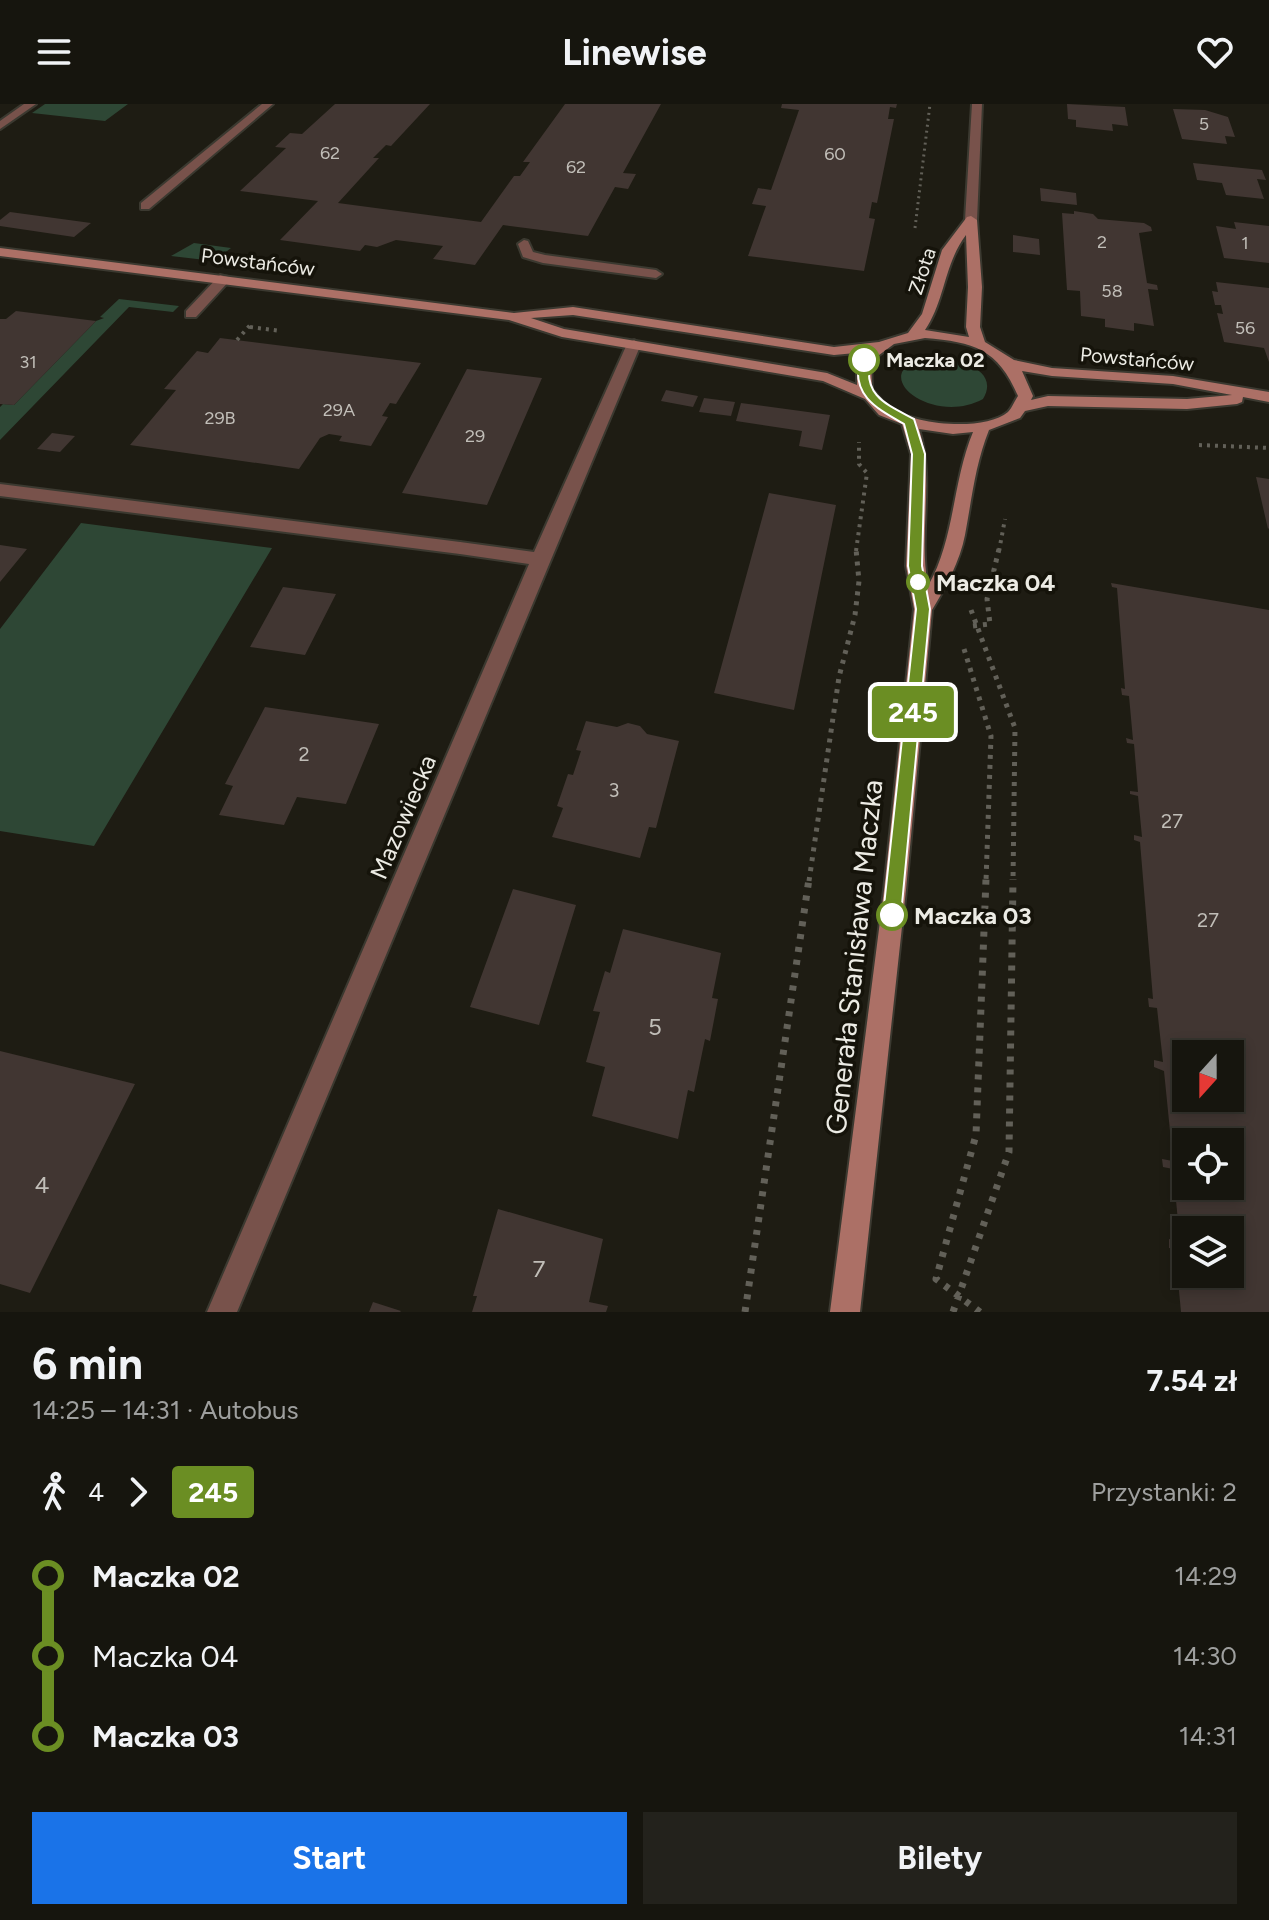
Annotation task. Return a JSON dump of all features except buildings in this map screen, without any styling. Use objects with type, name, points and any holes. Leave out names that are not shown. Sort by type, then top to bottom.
[{"type":"street","points":[[0,126],[31,104]]},
{"type":"street","points":[[145,206],[268,104]]},
{"type":"street","name":"Złota","points":[[977,104],[971,220],[975,287],[973,327],[979,345]]},
{"type":"street","name":"Złota","points":[[914,335],[929,314],[948,250],[971,220]]},
{"type":"street","points":[[524,244],[527,254],[543,259],[656,274]]},
{"type":"street","name":"Powstańców","points":[[0,252],[511,316],[562,333],[827,377],[870,396]]},
{"type":"street","points":[[191,314],[225,278]]},
{"type":"street","name":"Powstańców","points":[[511,316],[573,311],[834,351],[878,346]]},
{"type":"street","points":[[914,335],[947,336],[979,345],[1010,364],[1018,373],[1024,390],[1019,407],[1005,420],[982,428],[938,429],[909,422],[893,415],[870,396],[861,377],[864,360],[878,346],[914,335]]},
{"type":"street","name":"Mazowiecka","points":[[222,1312],[634,344]]},
{"type":"street","name":"Powstańców","points":[[1010,364],[1052,372],[1173,380],[1265,396]]},
{"type":"street","name":"Powstańców","points":[[1019,407],[1048,401],[1187,404],[1265,396]]},
{"type":"street","name":"Generała Stanisława Maczka","points":[[845,1312],[895,890],[923,609],[915,566],[919,454],[909,422]]},
{"type":"street","name":"Generała Stanisława Maczka","points":[[923,609],[939,583],[956,538],[968,463],[982,428]]},
{"type":"street","points":[[0,490],[540,559]]},
{"type":"path","points":[[915,229],[930,104]]},
{"type":"path","points":[[237,340],[254,321]]},
{"type":"path","points":[[249,327],[281,331]]},
{"type":"path","points":[[745,1312],[839,677],[855,615],[859,581],[855,556],[867,473],[859,464],[858,437]]},
{"type":"path","points":[[966,627],[990,624],[984,608],[1005,535],[1006,510]]},
{"type":"path","points":[[953,1312],[1009,1152],[1015,728],[975,626],[968,597]]},
{"type":"path","points":[[962,641],[991,736],[976,1135],[936,1279],[980,1312]]},
{"type":"green space","points":[[45,104],[128,104],[105,121],[32,113]]},
{"type":"green space","points":[[194,243],[231,248],[214,261],[171,256]]},
{"type":"green space","points":[[119,299],[179,306],[173,312],[129,307],[0,440],[0,407],[3,404],[14,405],[96,321],[104,318],[100,317]]},
{"type":"green space","points":[[933,356],[953,359],[981,373],[987,389],[983,399],[963,406],[942,406],[924,402],[910,393],[902,383],[902,372],[912,363]]},
{"type":"green space","points":[[81,523],[272,548],[94,846],[0,831],[0,629]]},
{"type":"bus line","name":"245","points":[[864,360],[861,377],[864,386],[880,406],[909,422],[919,454],[914,535],[915,566],[923,609],[892,915]]},
{"type":"place","name":"Maczka 02","points":[[864,360]]},
{"type":"place","name":"Maczka 04","points":[[918,582]]},
{"type":"place","name":"Maczka 03","points":[[892,915]]}]
